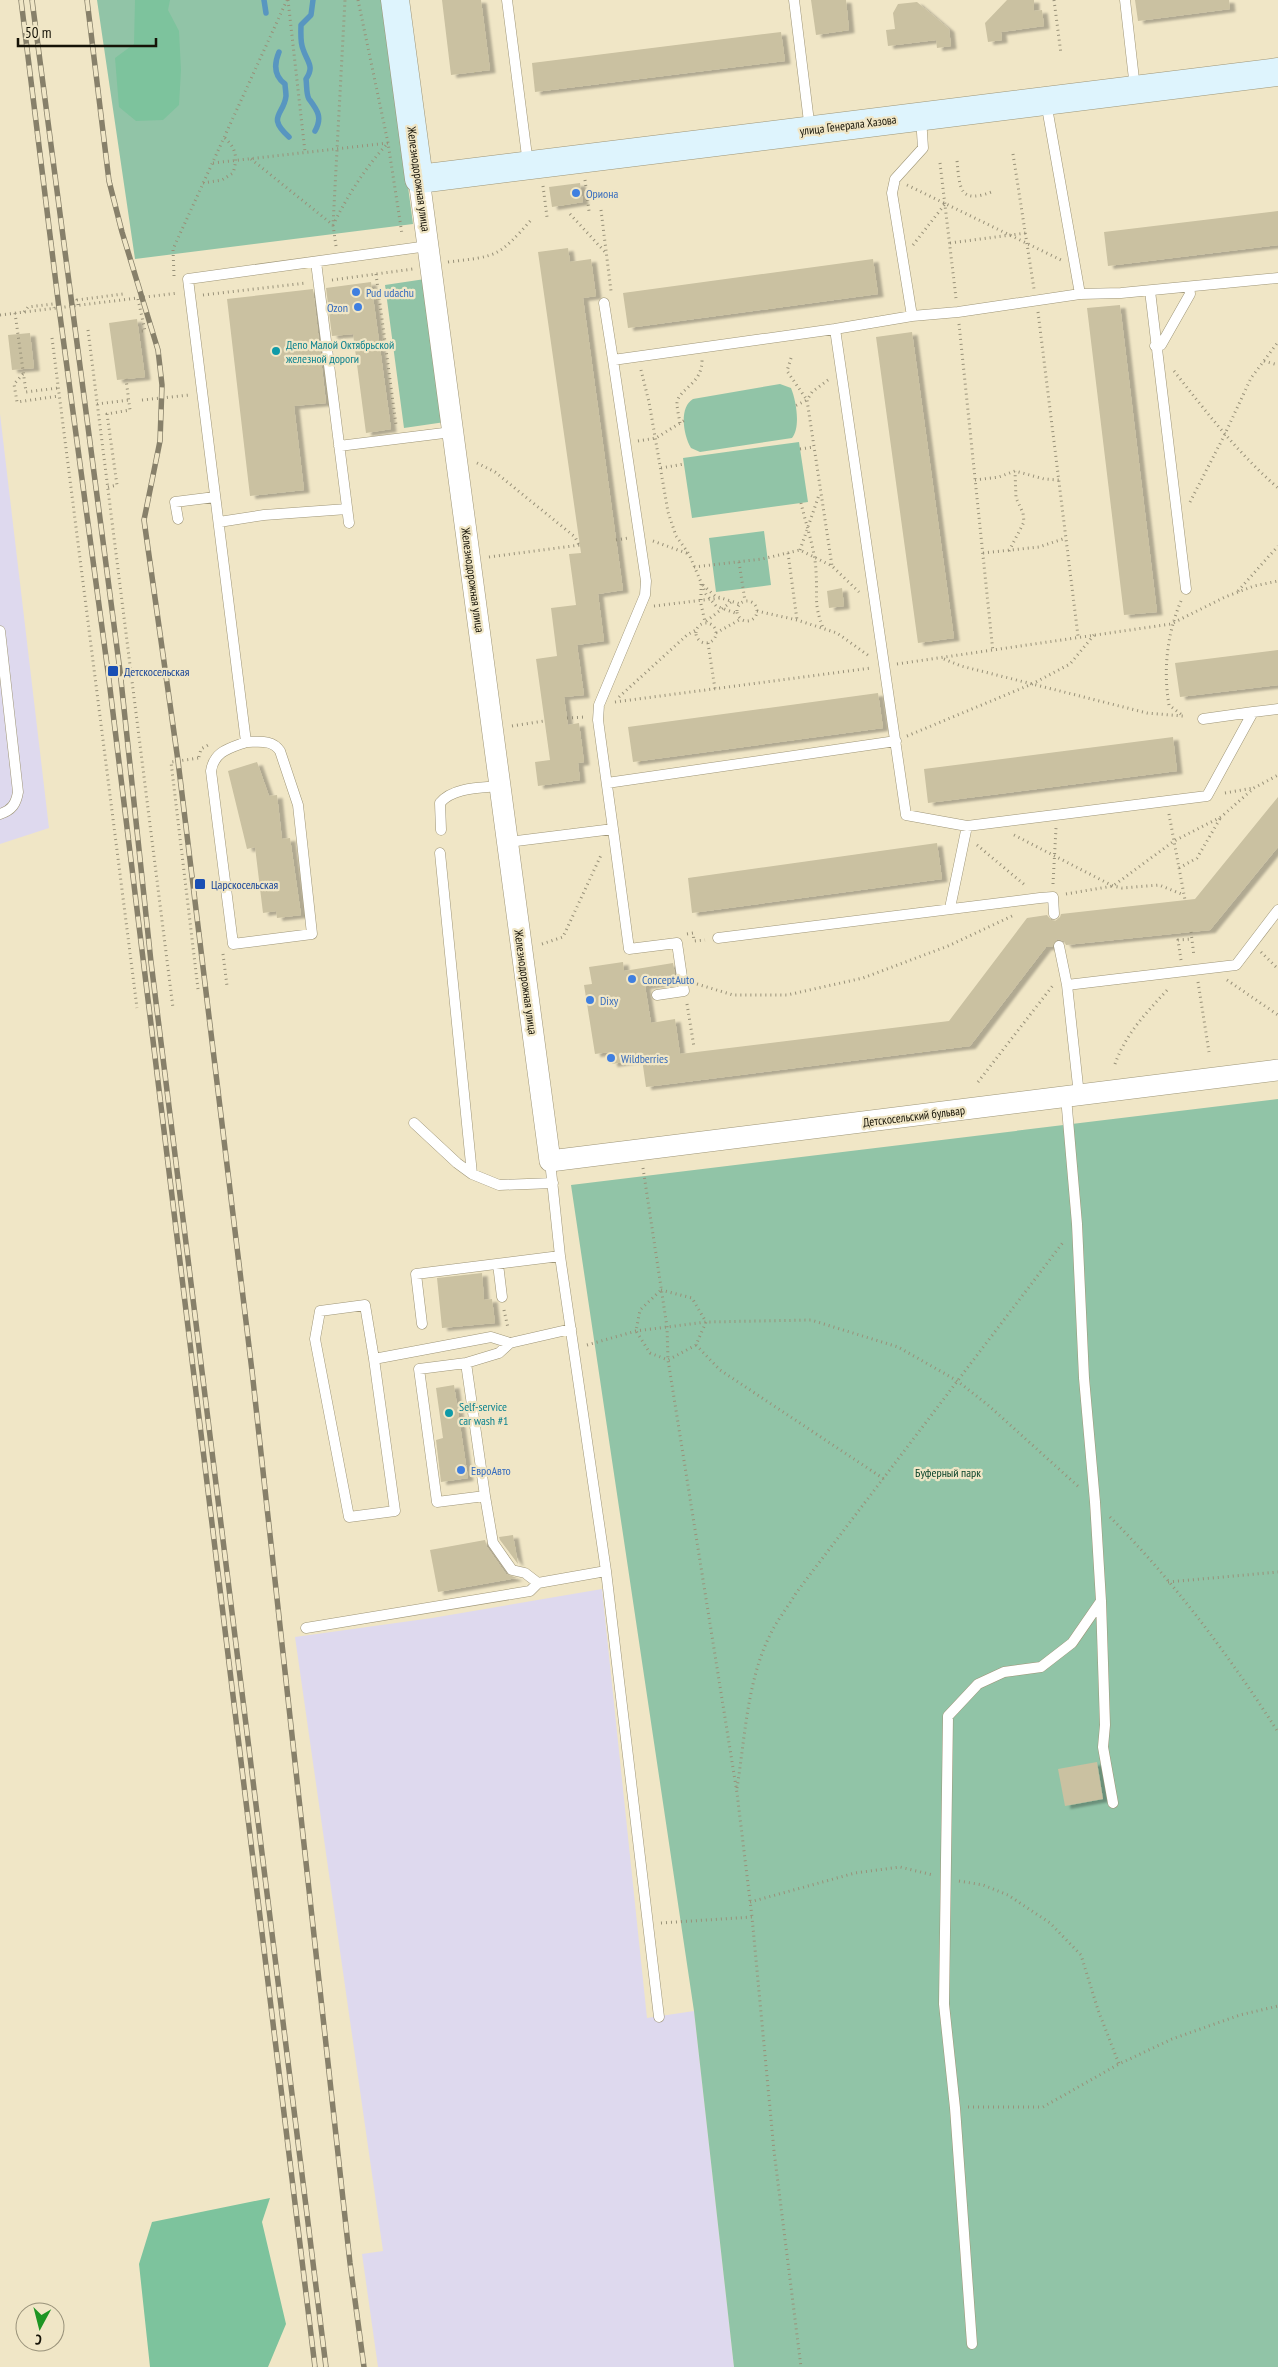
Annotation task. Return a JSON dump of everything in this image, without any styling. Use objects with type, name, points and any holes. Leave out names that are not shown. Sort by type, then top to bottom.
[{"type":"street","name":"Железнодорожная улица","points":[[396,0],[419,179],[435,258],[452,432],[550,1161]]},
{"type":"street","name":"улица Генерала Хазова","points":[[419,179],[1278,72]]},
{"type":"street","name":"Детскосельский бульвар","points":[[550,1161],[1278,1070]]},
{"type":"lane","points":[[507,0],[528,165]]},
{"type":"lane","points":[[794,0],[810,130]]},
{"type":"lane","points":[[1125,0],[1136,89]]},
{"type":"lane","points":[[1046,101],[1080,294]]},
{"type":"lane","points":[[912,316],[892,193],[895,180],[923,148],[921,116]]},
{"type":"lane","points":[[246,742],[215,497],[195,294],[188,279],[338,259],[435,258]]},
{"type":"lane","points":[[316,262],[317,282],[349,523]]},
{"type":"lane","points":[[613,360],[835,329],[912,316],[958,312],[1080,294],[1150,291],[1278,278]]},
{"type":"lane","points":[[1155,346],[1161,345],[1190,294],[1189,287]]},
{"type":"lane","points":[[1150,291],[1155,346],[1186,589]]},
{"type":"lane","points":[[608,302],[613,360],[646,580],[644,595],[599,704],[598,720],[629,949],[677,943],[684,986],[656,995]]},
{"type":"lane","points":[[835,329],[906,815],[966,831],[992,823],[1207,796],[1253,712]]},
{"type":"lane","points":[[338,446],[452,432]]},
{"type":"lane","points":[[178,519],[175,502],[215,497]]},
{"type":"lane","points":[[219,522],[264,515],[347,509]]},
{"type":"lane","points":[[0,631],[18,792],[17,801],[12,809],[0,814]]},
{"type":"lane","points":[[1203,719],[1278,709]]},
{"type":"lane","points":[[607,783],[896,741]]},
{"type":"lane","points":[[246,742],[270,742],[280,751],[298,805],[312,934],[233,944],[211,771],[212,761],[221,752],[246,742]]},
{"type":"lane","points":[[441,830],[440,803],[446,795],[501,786]]},
{"type":"lane","points":[[508,842],[613,829]]},
{"type":"lane","points":[[950,908],[966,831]]},
{"type":"lane","points":[[440,853],[472,1174]]},
{"type":"lane","points":[[718,938],[950,908],[1052,897],[1054,914]]},
{"type":"lane","points":[[1067,985],[1236,965],[1278,910]]},
{"type":"lane","points":[[1059,946],[1067,985],[1084,1378],[1095,1502],[1101,1601],[1103,1747],[1113,1803]]},
{"type":"lane","points":[[414,1123],[457,1163],[472,1174],[499,1185],[553,1183]]},
{"type":"lane","points":[[550,1161],[560,1256],[606,1572],[659,2017]]},
{"type":"lane","points":[[422,1324],[416,1274],[560,1256]]},
{"type":"lane","points":[[498,1264],[502,1297]]},
{"type":"lane","points":[[365,1305],[374,1359],[395,1511],[349,1517],[315,1339],[320,1310],[365,1305]]},
{"type":"lane","points":[[485,1496],[437,1502],[419,1369],[466,1363],[499,1353],[510,1343],[571,1329]]},
{"type":"lane","points":[[374,1359],[491,1337],[510,1343]]},
{"type":"lane","points":[[466,1363],[493,1543],[512,1570],[525,1574],[538,1582],[606,1572]]},
{"type":"lane","points":[[306,1628],[530,1591],[538,1582]]},
{"type":"lane","points":[[972,2344],[955,2108],[944,2004],[948,1716],[978,1684],[1004,1672],[1040,1667],[1072,1642],[1101,1601]]},
{"type":"path","points":[[173,264],[173,249],[288,0]]},
{"type":"path","points":[[288,0],[305,152]]},
{"type":"path","points":[[341,279],[333,226],[346,0]]},
{"type":"path","points":[[358,0],[388,143],[402,234]]},
{"type":"path","points":[[1054,0],[1061,54]]},
{"type":"path","points":[[203,183],[222,180],[233,173],[237,160],[233,145],[224,137]]},
{"type":"path","points":[[212,163],[388,143]]},
{"type":"path","points":[[333,226],[349,193],[369,163],[388,143]]},
{"type":"path","points":[[1014,154],[1036,301],[1078,636]]},
{"type":"path","points":[[251,159],[333,226]]},
{"type":"path","points":[[957,161],[960,190],[965,194],[978,195],[994,191]]},
{"type":"path","points":[[940,164],[958,312],[993,652]]},
{"type":"path","points":[[576,180],[585,179],[589,211]]},
{"type":"path","points":[[895,180],[1075,267]]},
{"type":"path","points":[[548,217],[543,185],[551,184]]},
{"type":"path","points":[[903,259],[945,204]]},
{"type":"path","points":[[601,210],[606,253],[608,302]]},
{"type":"path","points":[[570,214],[606,253]]},
{"type":"path","points":[[0,315],[78,305],[341,279],[376,274],[435,258],[488,258],[499,253],[532,219]]},
{"type":"path","points":[[950,243],[1026,232]]},
{"type":"path","points":[[376,274],[397,433]]},
{"type":"path","points":[[78,305],[77,300],[124,294]]},
{"type":"path","points":[[138,299],[145,330],[139,331]]},
{"type":"path","points":[[15,313],[26,392],[58,388]]},
{"type":"path","points":[[88,330],[173,1008]]},
{"type":"path","points":[[52,338],[137,1008]]},
{"type":"path","points":[[1178,525],[1224,436],[1251,378],[1278,342]]},
{"type":"path","points":[[1155,346],[1224,436],[1253,467],[1278,488]]},
{"type":"path","points":[[680,423],[677,403],[681,394],[697,381],[702,366],[702,348]]},
{"type":"path","points":[[638,356],[650,402],[668,512],[676,536],[689,554],[701,583],[711,599],[723,609],[738,614],[742,619]]},
{"type":"path","points":[[791,358],[787,371],[807,400],[832,566]]},
{"type":"path","points":[[1264,361],[1278,366]]},
{"type":"path","points":[[795,406],[807,400],[812,392],[841,371]]},
{"type":"path","points":[[23,374],[14,384],[17,402],[59,396]]},
{"type":"path","points":[[108,487],[117,485],[107,414],[130,410],[126,379]]},
{"type":"path","points":[[142,400],[190,395]]},
{"type":"path","points":[[97,404],[129,400]]},
{"type":"path","points":[[625,443],[656,438],[685,420]]},
{"type":"path","points":[[800,449],[814,446]]},
{"type":"path","points":[[474,462],[494,472],[575,537],[580,545],[488,557]]},
{"type":"path","points":[[661,468],[684,464]]},
{"type":"path","points":[[975,480],[999,477],[1015,471],[1044,479],[1059,480]]},
{"type":"path","points":[[1009,551],[1024,522],[1023,513],[1016,498],[1015,471]]},
{"type":"path","points":[[800,550],[808,532],[820,491]]},
{"type":"path","points":[[801,503],[814,555],[816,611],[823,628]]},
{"type":"path","points":[[639,536],[689,554]]},
{"type":"path","points":[[983,553],[1039,548],[1066,538]]},
{"type":"path","points":[[1238,592],[1278,546]]},
{"type":"path","points":[[694,567],[739,562],[800,550],[814,555],[832,566],[862,594]]},
{"type":"path","points":[[788,553],[797,620]]},
{"type":"path","points":[[739,562],[745,601]]},
{"type":"path","points":[[731,602],[699,625],[696,630],[686,635],[612,703],[993,652],[1078,636],[1171,624],[1238,592],[1278,581]]},
{"type":"path","points":[[701,583],[714,596],[740,604],[745,601],[754,604],[757,612]]},
{"type":"path","points":[[701,583],[701,601],[705,622]]},
{"type":"path","points":[[1183,716],[1169,706],[1165,682],[1171,624],[1186,589]]},
{"type":"path","points":[[639,608],[720,598]]},
{"type":"path","points":[[738,614],[740,604]]},
{"type":"path","points":[[757,612],[797,620],[837,633],[884,666]]},
{"type":"path","points":[[696,630],[698,640],[708,643],[713,640],[716,633],[742,619],[751,620],[757,612]]},
{"type":"path","points":[[705,622],[712,624],[716,633]]},
{"type":"path","points":[[896,741],[1032,684],[1070,664],[1094,634]]},
{"type":"path","points":[[708,643],[715,689]]},
{"type":"path","points":[[943,659],[961,666],[1147,713],[1203,719]]},
{"type":"path","points":[[512,726],[544,721]]},
{"type":"path","points":[[198,989],[171,762],[199,758]]},
{"type":"path","points":[[1056,815],[1052,897],[1113,886],[1174,841],[1221,817],[1254,788],[1278,775]]},
{"type":"path","points":[[1207,796],[1254,788]]},
{"type":"path","points":[[1167,801],[1185,900]]},
{"type":"path","points":[[1179,868],[1197,858],[1221,817]]},
{"type":"path","points":[[992,823],[1113,886],[1122,888],[1159,885],[1184,895]]},
{"type":"path","points":[[542,944],[563,937],[613,829]]},
{"type":"path","points":[[966,831],[1040,898]]},
{"type":"path","points":[[694,1047],[684,986],[734,995],[787,995],[864,978],[948,946],[1018,914]]},
{"type":"path","points":[[1191,932],[1209,1052]]},
{"type":"path","points":[[1115,1064],[1121,1047],[1134,1026],[1183,971],[1178,940],[1192,939]]},
{"type":"path","points":[[1251,944],[1278,968]]},
{"type":"path","points":[[1208,968],[1278,1015]]},
{"type":"path","points":[[978,1082],[1051,987],[1064,974]]},
{"type":"path","points":[[641,1150],[666,1326],[668,1360],[737,1793],[752,1917],[774,2151],[802,2367]]},
{"type":"path","points":[[737,1793],[749,1708],[758,1667],[770,1635],[796,1593],[884,1479],[956,1380],[1077,1224]]},
{"type":"path","points":[[661,1290],[692,1298],[706,1322]]},
{"type":"path","points":[[661,1290],[640,1310],[636,1331],[650,1352],[668,1360]]},
{"type":"path","points":[[502,1297],[510,1343]]},
{"type":"path","points":[[574,1348],[636,1331],[666,1326],[706,1322],[810,1320],[898,1347],[956,1380],[988,1405],[1095,1502],[1133,1540],[1236,1666],[1278,1732]]},
{"type":"path","points":[[668,1360],[696,1345],[706,1322]]},
{"type":"path","points":[[696,1345],[720,1370],[884,1479]]},
{"type":"path","points":[[1167,1582],[1278,1572]]},
{"type":"path","points":[[750,1902],[855,1873],[900,1867],[983,1886],[1008,1895],[1050,1923],[1081,1955],[1098,2010],[1119,2064]]},
{"type":"path","points":[[648,1924],[752,1917]]},
{"type":"path","points":[[955,2108],[1043,2107],[1119,2064],[1172,2039],[1240,2015],[1278,2006]]},
{"type":"shaded area","points":[[0,414],[49,828],[0,844]]},
{"type":"shaded area","points":[[602,1589],[647,2018],[694,2011],[734,2367],[378,2367],[362,2254],[383,2251],[295,1637],[432,1618]]},
{"type":"green space","points":[[97,0],[383,0],[413,224],[135,259]]},
{"type":"green space","points":[[135,0],[170,0],[168,10],[179,31],[181,70],[179,105],[163,120],[136,121],[119,107],[115,58],[134,44]]},
{"type":"green space","points":[[425,279],[445,422],[404,428],[385,285]]},
{"type":"green space","points":[[780,384],[791,388],[795,399],[797,421],[792,438],[700,452],[691,448],[684,429],[684,415],[686,408],[693,399]]},
{"type":"green space","points":[[799,442],[808,502],[692,518],[683,458]]},
{"type":"green space","points":[[764,531],[771,585],[716,592],[709,538]]},
{"type":"green space","name":"Буферный парк","points":[[1278,1099],[1278,2367],[734,2367],[694,2011],[571,1185]]},
{"type":"green space","points":[[270,2198],[262,2222],[286,2324],[268,2367],[150,2367],[139,2264],[152,2222]]},
{"type":"building","points":[[442,0],[481,0],[490,70],[451,75]]},
{"type":"building","points":[[811,0],[846,0],[849,30],[816,35]]},
{"type":"building","points":[[1007,0],[1034,0],[1034,11],[1042,10],[1044,26],[1001,32],[1002,40],[988,42],[985,23]]},
{"type":"building","points":[[1135,0],[1229,0],[1230,9],[1138,21]]},
{"type":"building","points":[[917,2],[949,29],[951,46],[937,48],[936,40],[888,46],[886,30],[895,29],[893,13],[898,4]]},
{"type":"building","points":[[781,32],[785,61],[535,92],[532,63]]},
{"type":"building","points":[[580,183],[583,202],[552,207],[549,187]]},
{"type":"building","points":[[1278,211],[1278,245],[1108,266],[1104,232]]},
{"type":"building","points":[[568,248],[570,262],[591,259],[596,296],[583,298],[623,590],[598,594],[604,641],[577,645],[584,695],[564,697],[568,725],[579,723],[584,762],[578,763],[580,780],[538,786],[535,762],[550,760],[536,659],[557,656],[551,608],[576,605],[569,554],[581,553],[538,252]]},
{"type":"building","points":[[873,259],[878,294],[628,328],[623,293]]},
{"type":"building","points":[[371,282],[391,429],[366,433],[353,334],[332,336],[326,288]]},
{"type":"building","name":"Депо Малой Октябрьской железной дороги","points":[[313,289],[326,403],[294,406],[304,490],[250,496],[227,299]]},
{"type":"building","points":[[1120,305],[1157,612],[1124,615],[1087,308]]},
{"type":"building","points":[[137,319],[145,377],[117,380],[109,323]]},
{"type":"building","points":[[912,332],[954,638],[918,643],[876,337]]},
{"type":"building","points":[[30,333],[34,368],[12,370],[8,335]]},
{"type":"building","points":[[842,588],[844,606],[829,608],[827,591]]},
{"type":"building","points":[[1278,650],[1278,685],[1180,697],[1175,663]]},
{"type":"building","points":[[878,693],[883,728],[633,762],[628,727]]},
{"type":"building","points":[[1173,737],[1177,771],[928,803],[924,769]]},
{"type":"building","points":[[257,762],[269,796],[277,795],[282,839],[290,838],[301,915],[277,918],[276,911],[263,913],[255,847],[247,849],[228,771]]},
{"type":"building","points":[[1278,797],[1278,847],[1210,930],[1066,945],[1064,941],[1057,939],[1052,947],[1046,947],[970,1046],[646,1087],[642,1059],[612,1064],[610,1052],[595,1054],[584,985],[592,984],[589,967],[623,962],[624,971],[673,963],[676,981],[645,986],[651,1023],[675,1019],[680,1054],[949,1021],[1027,918],[1047,915],[1051,920],[1055,921],[1061,914],[1195,899]]},
{"type":"building","points":[[937,843],[942,879],[692,913],[688,878]]},
{"type":"building","points":[[482,1273],[484,1300],[492,1299],[495,1323],[442,1328],[437,1278]]},
{"type":"building","name":"Self-service car wash #1","points":[[454,1385],[468,1478],[441,1482],[436,1440],[443,1438],[436,1388]]},
{"type":"building","points":[[513,1535],[518,1564],[499,1537]]},
{"type":"building","points":[[485,1540],[487,1547],[506,1574],[517,1578],[438,1592],[430,1550]]},
{"type":"building","points":[[1097,1762],[1103,1799],[1065,1806],[1058,1769]]},
{"type":"waterway","points":[[264,0],[266,13]]},
{"type":"waterway","points":[[313,0],[311,15],[301,25],[301,37],[302,46],[310,67],[309,75],[306,79],[307,95],[317,110],[319,118],[315,131]]},
{"type":"waterway","points":[[279,52],[276,70],[281,81],[285,84],[286,96],[277,120],[282,130],[289,137]]},
{"type":"railway","points":[[21,0],[59,308],[108,672],[315,2367]]},
{"type":"railway","points":[[32,0],[120,671],[151,962],[326,2367]]},
{"type":"railway","points":[[87,0],[109,181],[122,232],[158,350],[162,385],[160,441],[144,520],[178,761],[252,1371],[350,2263],[364,2367]]},
{"type":"place","name":"Ориона","points":[[576,193]]},
{"type":"place","name":"Pud udachu","points":[[356,292]]},
{"type":"place","name":"Ozon","points":[[358,307]]},
{"type":"place","name":"Депо Малой Октябрьской железной дороги","points":[[276,351]]},
{"type":"place","name":"Детскосельская","points":[[113,671]]},
{"type":"place","name":"Царскосельская","points":[[200,884]]},
{"type":"place","name":"ConceptAuto","points":[[632,979]]},
{"type":"place","name":"Dixy","points":[[590,1000]]},
{"type":"place","name":"Wildberries","points":[[611,1058]]},
{"type":"place","name":"Self-service car wash #1","points":[[449,1413]]},
{"type":"place","name":"ЕвроАвто","points":[[461,1470]]}]
